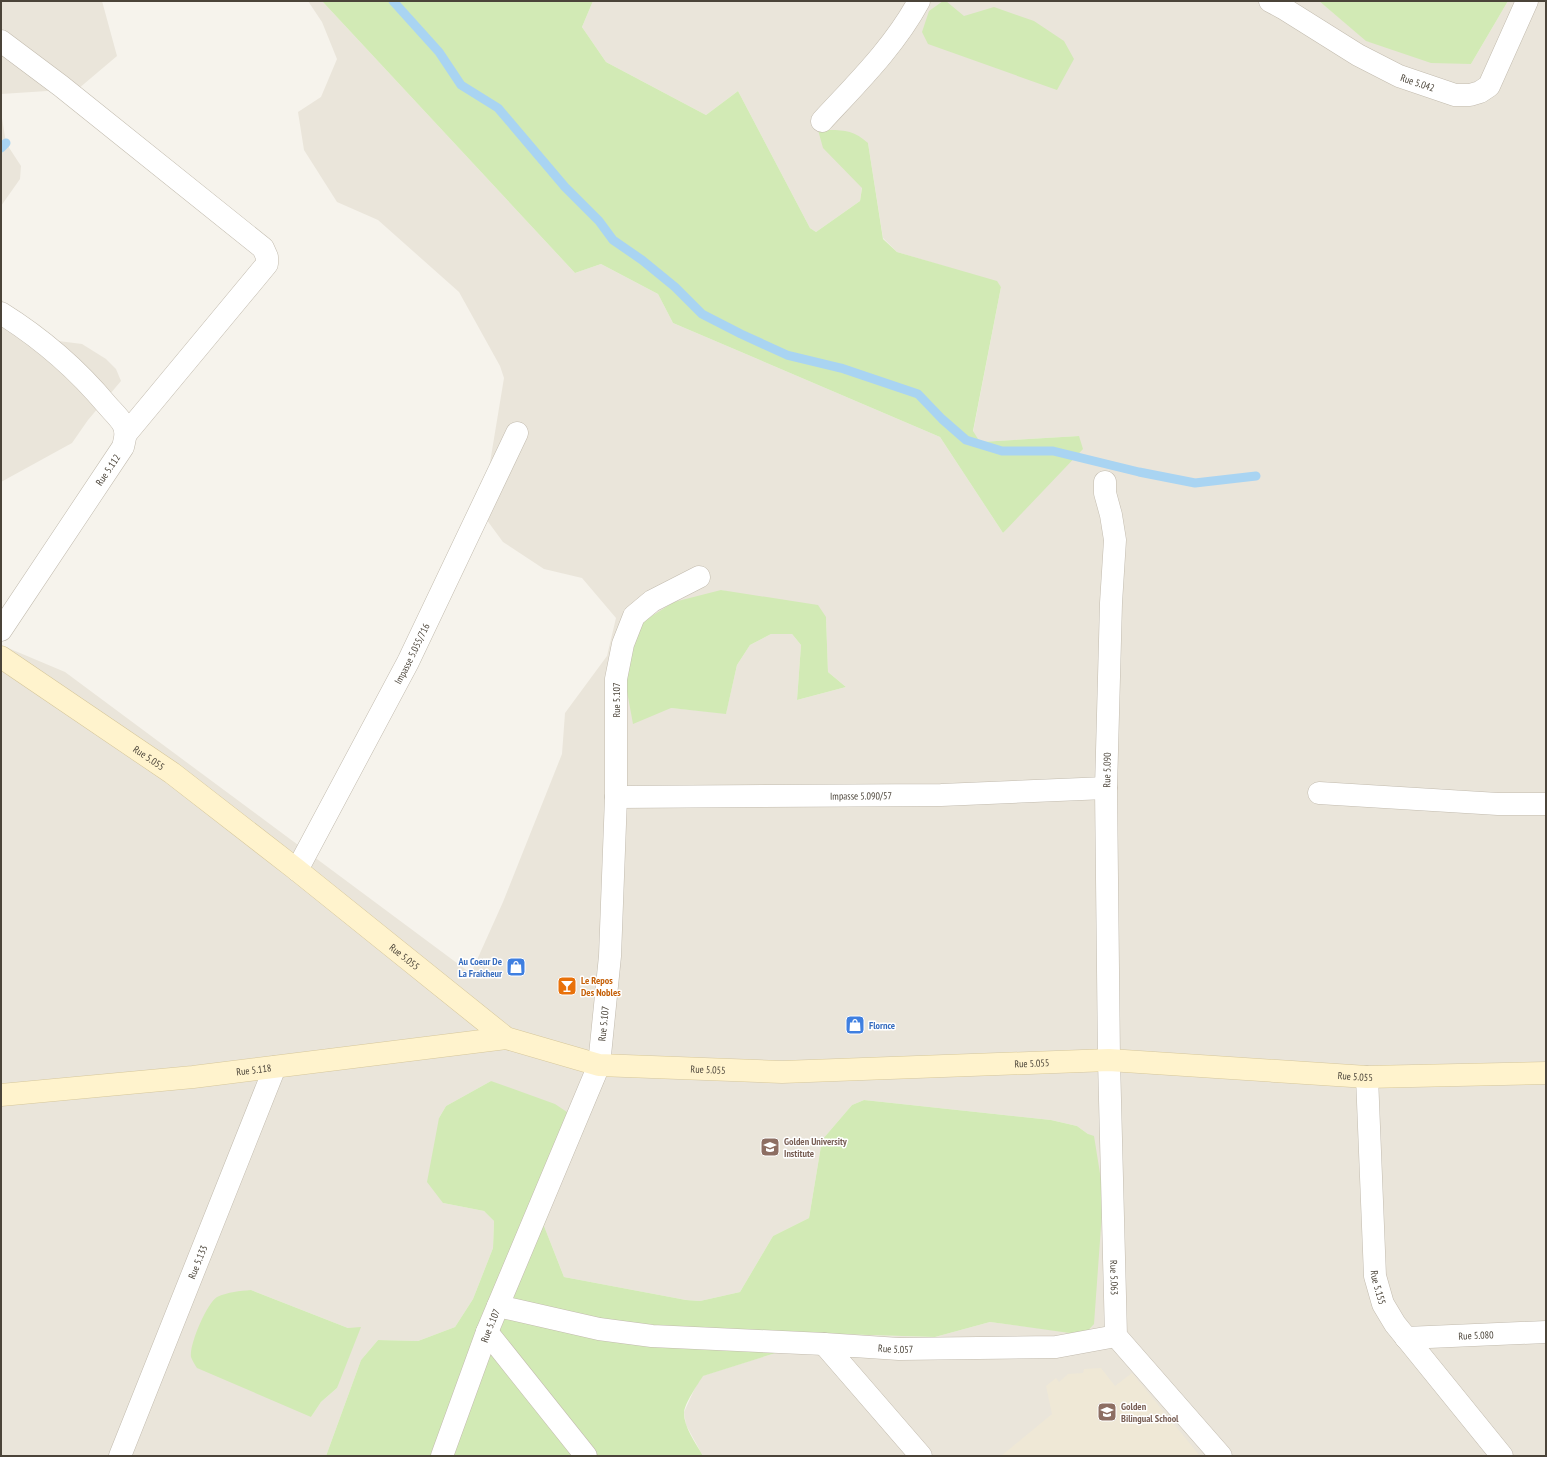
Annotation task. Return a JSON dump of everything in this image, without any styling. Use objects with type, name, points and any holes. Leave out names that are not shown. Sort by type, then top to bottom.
[{"type":"street","points":[[822,121],[878,61],[912,14],[919,1]]},
{"type":"street","name":"Rue 5.042","points":[[1270,1],[1358,55],[1399,76],[1455,95],[1470,95],[1480,92],[1489,86],[1527,1]]},
{"type":"street","name":"Rue 5.112","points":[[1,41],[61,86],[263,248],[267,257],[267,264],[126,434],[123,447],[1,630]]},
{"type":"street","points":[[1,313],[60,356],[98,395],[122,424],[126,434]]},
{"type":"street","name":"Impasse 5.055/716","points":[[297,870],[408,662],[518,432]]},
{"type":"street","name":"Rue 5.090","points":[[1105,482],[1105,493],[1111,515],[1115,540],[1111,603],[1106,788],[1109,1060]]},
{"type":"street","name":"Rue 5.107","points":[[442,1456],[487,1332],[599,1065],[610,956],[616,797],[616,679],[626,637],[634,616],[652,600],[698,577]]},
{"type":"street","name":"Rue 5.055","points":[[1,657],[172,773],[297,870],[506,1038],[599,1065],[782,1072],[1109,1060],[1367,1077],[1546,1073]]},
{"type":"street","name":"Impasse 5.090/57","points":[[616,797],[941,795],[1106,788]]},
{"type":"street","points":[[1319,793],[1498,804],[1546,804]]},
{"type":"street","name":"Rue 5.118","points":[[1,1095],[275,1067],[506,1038]]},
{"type":"street","name":"Rue 5.063","points":[[1109,1060],[1116,1336]]},
{"type":"street","name":"Rue 5.133","points":[[120,1456],[275,1067]]},
{"type":"street","name":"Rue 5.155","points":[[1367,1077],[1375,1276],[1383,1304],[1395,1324],[1502,1456]]},
{"type":"street","name":"Rue 5.057","points":[[498,1306],[599,1329],[652,1336],[899,1349],[1056,1347],[1116,1336]]},
{"type":"street","points":[[487,1332],[586,1456]]},
{"type":"street","name":"Rue 5.080","points":[[1406,1338],[1546,1332]]},
{"type":"street","points":[[1116,1336],[1221,1456]]},
{"type":"street","points":[[824,1344],[921,1456]]},
{"type":"shaded area","points":[[1,1],[102,1],[117,56],[78,89],[1,94]]},
{"type":"shaded area","points":[[308,1],[322,1],[575,273],[601,264],[658,294],[673,323],[940,437],[1003,533],[1079,436],[980,442],[973,432],[1001,287],[997,282],[897,252],[883,238],[868,143],[824,148],[862,187],[860,201],[816,232],[810,228],[738,91],[706,115],[606,62],[582,27],[593,1],[1319,1],[1367,41],[1471,64],[1508,1],[1546,1],[1546,1456],[703,1456],[686,1425],[684,1412],[702,1376],[836,1334],[935,1337],[990,1322],[1084,1334],[1088,1134],[1077,1126],[1051,1120],[864,1100],[852,1105],[822,1140],[809,1218],[773,1236],[740,1292],[700,1301],[686,1300],[564,1277],[544,1226],[572,1150],[491,1081],[446,1106],[439,1118],[443,1203],[484,1211],[494,1221],[493,1248],[473,1299],[455,1327],[418,1341],[378,1340],[361,1360],[326,1456],[1,1456],[1,645],[65,672],[473,975],[472,971],[503,902],[562,754],[565,713],[607,656],[616,618],[582,578],[544,569],[503,542],[482,511],[504,378],[500,366],[459,292],[378,220],[337,202],[304,150],[298,112],[321,97],[337,59],[322,22]],"holes":[[[721,590],[826,617],[828,672],[846,687],[797,700],[801,645],[792,634],[771,634],[750,645],[737,665],[726,713],[671,708]],[[251,1290],[348,1328],[337,1388],[321,1402],[311,1417]]]},
{"type":"shaded area","points":[[1,112],[6,143],[21,166],[20,179],[1,206]]},
{"type":"shaded area","points":[[1,299],[35,338],[82,344],[106,359],[116,369],[121,381],[88,420],[72,443],[1,482]]},
{"type":"shaded area","name":"Golden Bilingual School","points":[[1101,1368],[1115,1386],[1132,1373],[1200,1456],[1001,1456],[1052,1414],[1046,1386],[1056,1378],[1059,1382],[1068,1374],[1083,1373],[1084,1369]]},
{"type":"green space","points":[[322,1],[593,1],[582,27],[606,62],[706,115],[738,91],[810,228],[816,232],[860,201],[862,188],[823,148],[818,130],[851,132],[862,138],[868,143],[883,239],[897,252],[997,281],[1001,287],[973,431],[980,442],[1079,436],[1083,449],[1003,533],[940,437],[673,323],[658,294],[601,264],[575,273]]},
{"type":"green space","points":[[943,1],[946,1],[964,16],[994,7],[1034,21],[1064,41],[1074,59],[1057,90],[928,44],[922,32],[929,11]]},
{"type":"green space","points":[[1319,1],[1508,1],[1471,64],[1431,63],[1366,41]]},
{"type":"green space","points":[[721,590],[818,605],[826,617],[828,672],[846,687],[797,700],[801,645],[792,634],[771,634],[750,645],[737,665],[726,714],[671,708],[633,724],[624,675],[636,626],[674,602]]},
{"type":"green space","points":[[491,1081],[555,1104],[567,1112],[573,1124],[572,1150],[544,1226],[564,1277],[686,1300],[700,1301],[740,1292],[773,1236],[809,1218],[822,1140],[852,1105],[864,1100],[1051,1120],[1077,1126],[1088,1134],[1094,1136],[1102,1186],[1103,1199],[1094,1324],[1084,1335],[990,1322],[935,1337],[836,1334],[703,1376],[689,1399],[684,1413],[688,1430],[703,1456],[326,1456],[361,1360],[378,1340],[418,1341],[455,1327],[473,1299],[493,1248],[494,1221],[484,1211],[443,1203],[427,1182],[439,1118],[446,1106]]},
{"type":"green space","points":[[251,1290],[348,1328],[361,1327],[337,1388],[321,1402],[311,1417],[197,1368],[192,1360],[191,1351],[196,1334],[208,1307],[213,1301],[217,1297],[225,1294]]},
{"type":"waterway","points":[[393,1],[439,52],[461,85],[498,108],[565,187],[599,221],[613,240],[642,260],[675,287],[702,314],[787,355],[841,368],[918,394],[942,419],[966,440],[1002,451],[1053,451],[1139,472],[1195,483],[1256,476]]},
{"type":"waterway","points":[[1,148],[6,143]]},
{"type":"place","name":"Au Coeur De La Fraîcheur","points":[[516,967]]},
{"type":"place","name":"Le Repos Des Nobles","points":[[567,986]]},
{"type":"place","name":"Flornce","points":[[855,1025]]},
{"type":"place","name":"Golden University Institute","points":[[770,1147]]},
{"type":"place","name":"Golden Bilingual School","points":[[1107,1412]]}]
